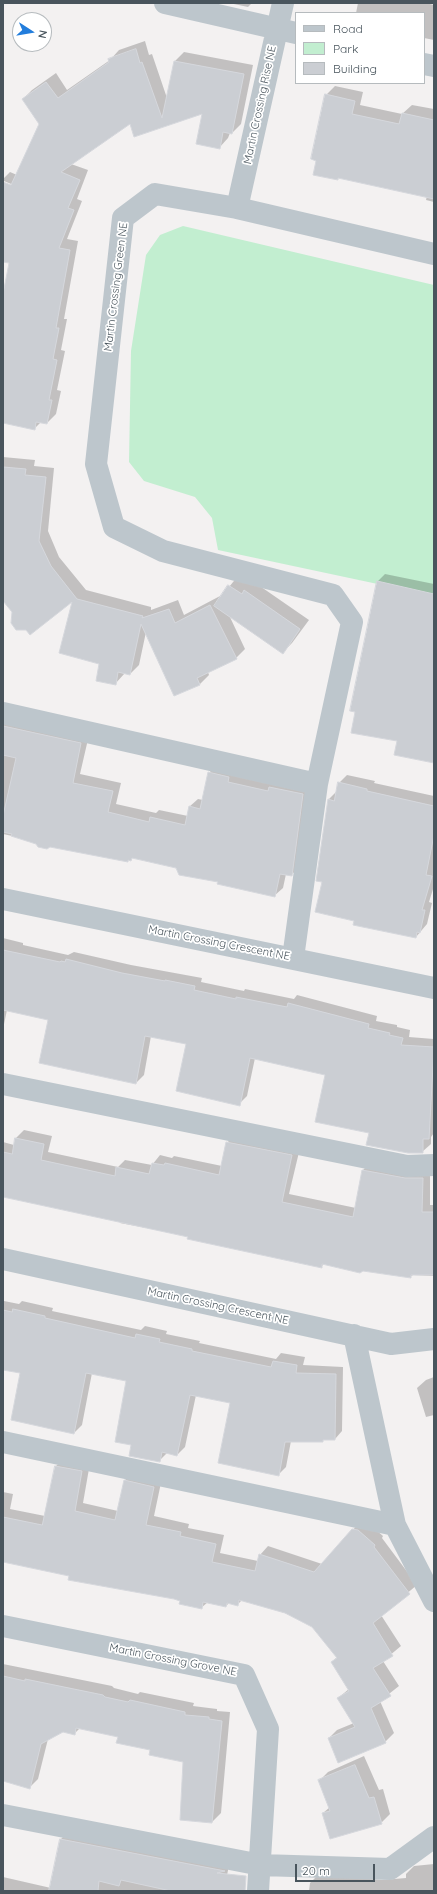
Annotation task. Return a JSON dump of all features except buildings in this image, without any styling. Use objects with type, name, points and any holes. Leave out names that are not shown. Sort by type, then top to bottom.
[{"type":"street","points":[[165,3],[286,31]]},
{"type":"street","name":"Martin Crossing Rise NE","points":[[237,208],[286,31],[283,3]]},
{"type":"street","name":"Martin Crossing Green NE","points":[[293,958],[317,784],[352,622],[333,595],[163,551],[114,527],[96,464],[123,218],[155,194],[237,208],[434,254]]},
{"type":"street","points":[[3,713],[317,784]]},
{"type":"street","name":"Martin Crossing Crescent NE","points":[[3,899],[434,988]]},
{"type":"street","points":[[3,1084],[407,1166],[434,1165]]},
{"type":"street","name":"Martin Crossing Crescent NE","points":[[3,1259],[391,1344],[434,1339]]},
{"type":"street","points":[[354,1335],[395,1525],[434,1601]]},
{"type":"street","points":[[3,1442],[395,1525]]},
{"type":"street","name":"Martin Crossing Grove NE","points":[[3,1626],[244,1675],[268,1729],[261,1865],[258,1891]]},
{"type":"street","points":[[3,1815],[261,1865],[390,1869],[434,1837]]},
{"type":"green space","points":[[183,226],[434,285],[434,596],[218,550],[212,518],[195,497],[144,481],[129,462],[131,351],[146,255],[160,235]]}]
